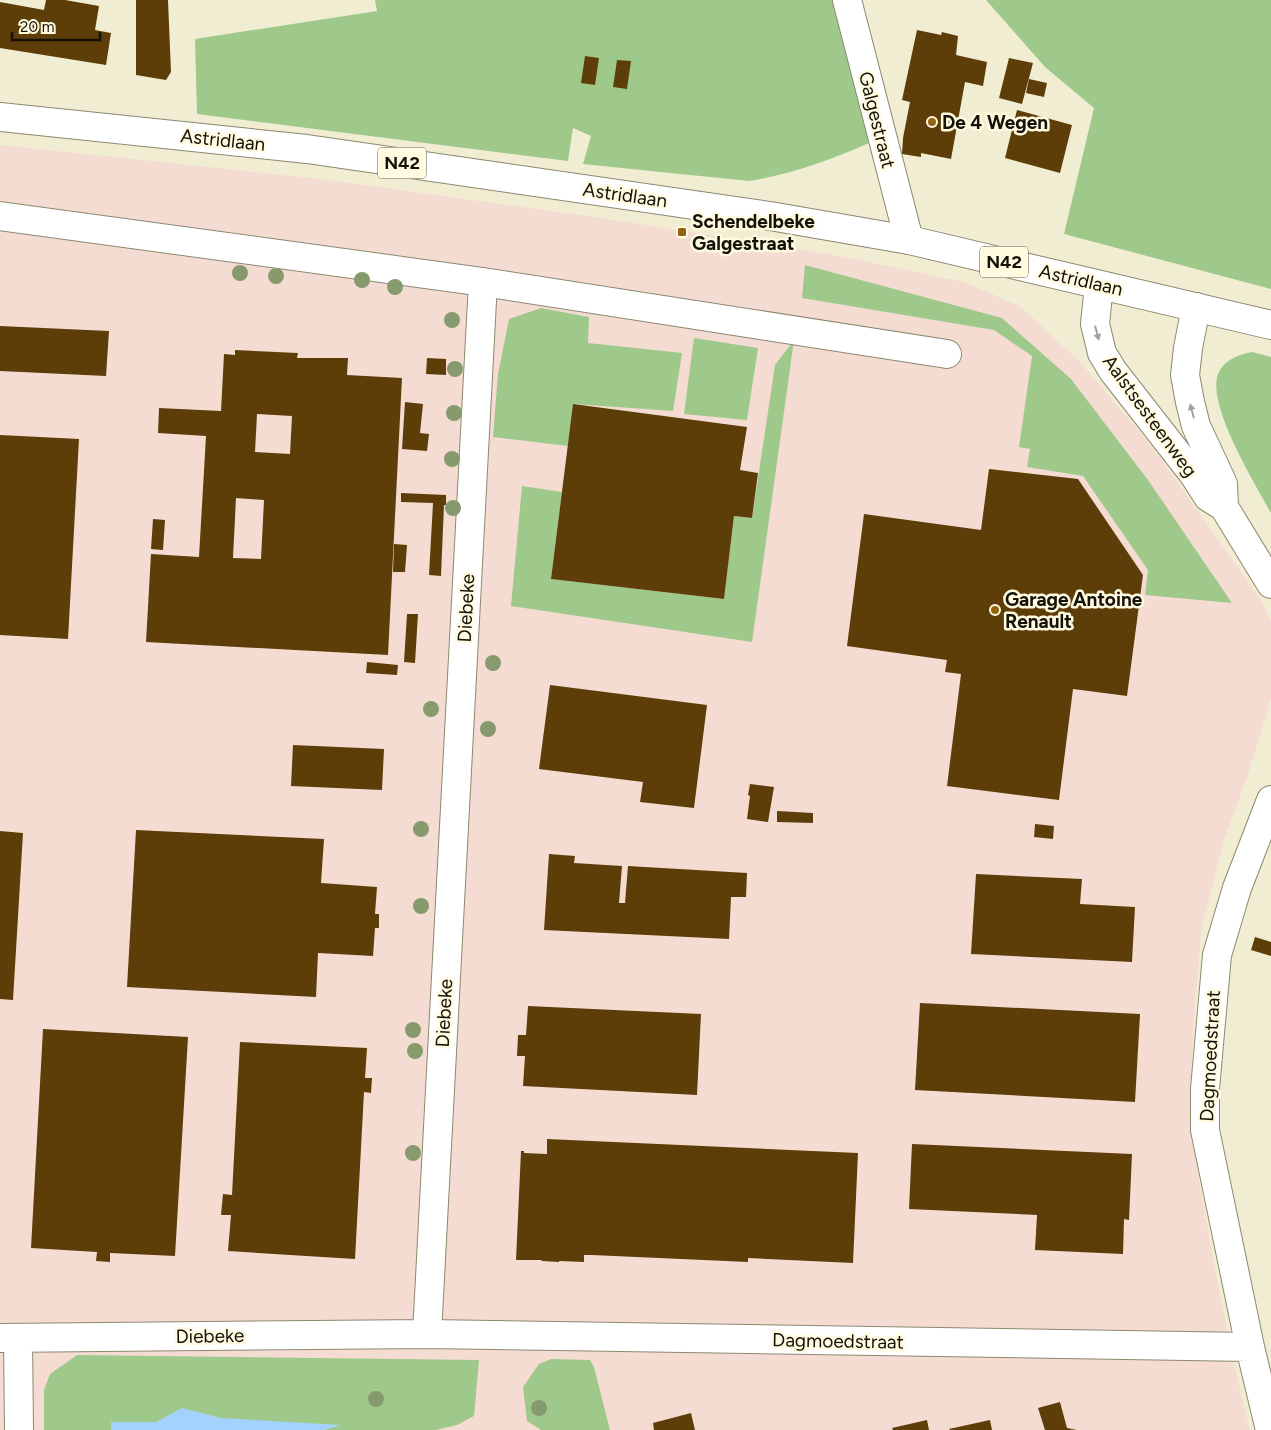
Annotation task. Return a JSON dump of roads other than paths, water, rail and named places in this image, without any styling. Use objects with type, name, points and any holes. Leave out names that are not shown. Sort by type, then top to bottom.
[{"type":"street","name":"Galgestraat","points":[[847,0],[909,240]]},
{"type":"street","name":"Astridlaan","points":[[0,117],[308,149],[770,216],[909,240],[1271,325]]},
{"type":"street","points":[[0,216],[483,282],[947,354]]},
{"type":"street","name":"Diebeke","points":[[19,1430],[9,1338],[427,1334],[483,282]]},
{"type":"street","name":"Aalstsesteenweg","points":[[1099,285],[1094,324],[1102,353],[1113,371],[1194,475],[1208,497],[1224,507]]},
{"type":"street","name":"Aalstsesteenweg","points":[[1196,306],[1185,375],[1196,426],[1222,484],[1224,507],[1271,584]]},
{"type":"street","name":"Dagmoedstraat","points":[[1270,1430],[1250,1347],[1205,1130],[1205,1089],[1217,955],[1238,888],[1271,800]]},
{"type":"street","name":"Dagmoedstraat","points":[[427,1334],[1250,1347]]},
{"type":"water","points":[[182,1408],[221,1418],[340,1425],[325,1430],[111,1430],[111,1422],[156,1422]]},
{"type":"place","name":"De 4 Wegen","points":[[932,122]]},
{"type":"place","name":"Schendelbeke Galgestraat","points":[[682,232]]},
{"type":"place","name":"Garage Antoine Renault","points":[[995,610]]}]
